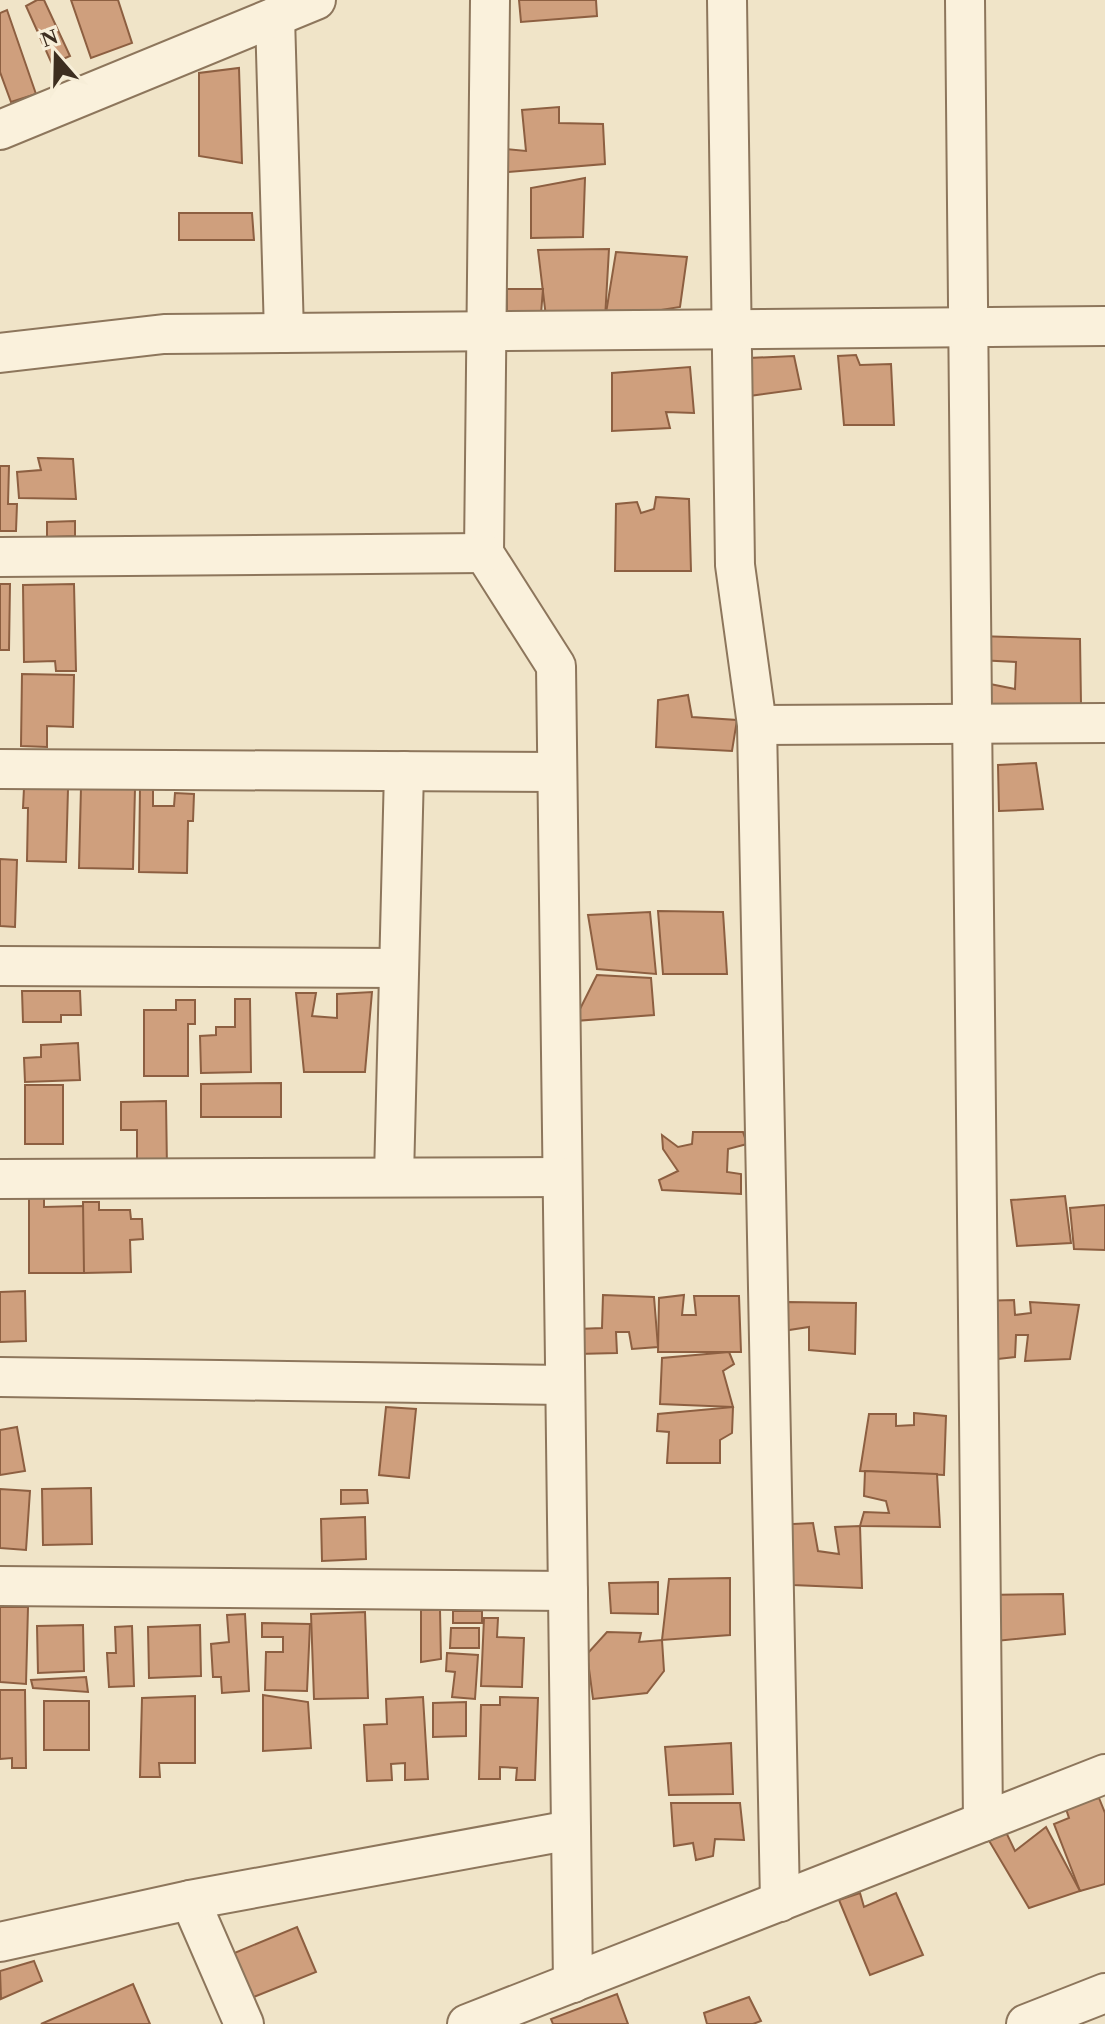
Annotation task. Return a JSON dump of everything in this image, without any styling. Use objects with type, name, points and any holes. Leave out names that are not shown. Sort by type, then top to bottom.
[{"type":"street","points":[[0,130],[316,0]]},
{"type":"street","points":[[490,0],[484,553],[556,666],[573,1983]]},
{"type":"street","points":[[727,0],[735,565],[757,725],[780,1902]]},
{"type":"street","points":[[965,0],[983,1822]]},
{"type":"street","points":[[275,17],[284,333]]},
{"type":"street","points":[[0,353],[164,334],[1105,326]]},
{"type":"street","points":[[0,557],[484,553]]},
{"type":"street","points":[[757,725],[1105,723]]},
{"type":"street","points":[[0,769],[557,772]]},
{"type":"street","points":[[394,1177],[404,771]]},
{"type":"street","points":[[0,966],[399,968]]},
{"type":"street","points":[[0,1179],[562,1177]]},
{"type":"street","points":[[0,1377],[565,1385]]},
{"type":"street","points":[[0,1586],[568,1591]]},
{"type":"street","points":[[467,2024],[1105,1774]]},
{"type":"street","points":[[0,1942],[190,1900],[571,1830]]},
{"type":"street","points":[[190,1900],[244,2024]]},
{"type":"street","points":[[1026,2024],[1105,1993]]},
{"type":"street","points":[[1100,2024],[1105,2016]]},
{"type":"building","points":[[44,0],[70,56],[52,64],[26,6]]},
{"type":"building","points":[[71,0],[118,0],[132,43],[91,58]]},
{"type":"building","points":[[519,0],[596,0],[597,16],[521,22]]},
{"type":"building","points":[[7,10],[36,94],[11,102],[0,72],[0,13]]},
{"type":"building","points":[[239,68],[242,163],[199,156],[199,73]]},
{"type":"building","points":[[559,107],[559,123],[603,124],[605,164],[508,172],[506,149],[526,151],[522,110]]},
{"type":"building","points":[[585,178],[583,237],[531,238],[531,188]]},
{"type":"building","points":[[179,213],[252,213],[254,240],[179,240]]},
{"type":"building","points":[[609,249],[605,319],[546,317],[538,250]]},
{"type":"building","points":[[616,252],[687,257],[680,307],[605,319]]},
{"type":"building","points":[[507,289],[543,289],[541,314],[507,320]]},
{"type":"building","points":[[856,355],[860,365],[891,364],[894,425],[844,425],[838,356]]},
{"type":"building","points":[[794,356],[801,389],[749,396],[749,358]]},
{"type":"building","points":[[690,367],[694,413],[666,412],[670,428],[612,431],[612,373]]},
{"type":"building","points":[[38,458],[73,459],[76,499],[19,498],[17,472],[41,470]]},
{"type":"building","points":[[0,466],[9,466],[8,504],[17,504],[16,531],[0,531]]},
{"type":"building","points":[[656,497],[689,499],[691,571],[615,571],[616,504],[637,502],[641,513],[654,509]]},
{"type":"building","points":[[75,521],[75,536],[47,537],[47,522]]},
{"type":"building","points":[[0,584],[10,584],[9,650],[0,650]]},
{"type":"building","points":[[74,584],[76,671],[56,671],[55,661],[24,662],[23,585]]},
{"type":"building","points":[[977,636],[1080,639],[1081,704],[980,707],[980,682],[1015,689],[1016,662],[978,660]]},
{"type":"building","points":[[22,674],[74,675],[73,727],[47,726],[47,747],[21,746]]},
{"type":"building","points":[[688,695],[692,717],[737,720],[732,751],[656,747],[658,700]]},
{"type":"building","points":[[1036,763],[1043,809],[999,811],[998,765]]},
{"type":"building","points":[[81,787],[135,788],[133,869],[79,868]]},
{"type":"building","points":[[140,787],[153,787],[153,806],[174,806],[175,793],[194,794],[193,821],[188,821],[187,873],[139,872]]},
{"type":"building","points":[[24,788],[68,789],[66,862],[27,861],[28,808],[23,808]]},
{"type":"building","points":[[0,859],[17,860],[15,927],[0,926]]},
{"type":"building","points":[[658,911],[723,912],[727,974],[663,974]]},
{"type":"building","points":[[650,912],[656,974],[597,969],[588,915]]},
{"type":"building","points":[[597,975],[651,978],[654,1015],[574,1021]]},
{"type":"building","points":[[22,991],[80,991],[81,1015],[61,1015],[61,1022],[23,1022]]},
{"type":"building","points":[[372,992],[365,1072],[304,1072],[296,993],[316,993],[312,1016],[337,1018],[337,994]]},
{"type":"building","points":[[235,999],[250,999],[251,1072],[201,1073],[200,1036],[216,1035],[216,1027],[235,1027]]},
{"type":"building","points":[[176,1000],[195,1000],[195,1024],[188,1024],[188,1076],[144,1076],[144,1010],[176,1010]]},
{"type":"building","points":[[78,1043],[80,1080],[25,1082],[24,1058],[41,1057],[41,1045]]},
{"type":"building","points":[[281,1083],[281,1117],[201,1117],[201,1084]]},
{"type":"building","points":[[25,1085],[63,1085],[63,1144],[25,1144]]},
{"type":"building","points":[[166,1101],[167,1169],[137,1169],[137,1130],[121,1130],[121,1102]]},
{"type":"building","points":[[693,1132],[743,1132],[747,1144],[728,1149],[727,1172],[741,1174],[741,1194],[662,1190],[659,1180],[678,1171],[663,1149],[662,1135],[678,1147],[692,1144]]},
{"type":"building","points":[[1065,1196],[1071,1243],[1017,1246],[1011,1200]]},
{"type":"building","points":[[29,1198],[44,1198],[44,1207],[84,1206],[84,1273],[29,1273]]},
{"type":"building","points":[[83,1202],[99,1202],[99,1210],[130,1210],[131,1219],[142,1219],[143,1239],[130,1240],[131,1272],[84,1273]]},
{"type":"building","points":[[1105,1205],[1105,1250],[1074,1249],[1070,1208]]},
{"type":"building","points":[[25,1291],[26,1341],[0,1342],[0,1292]]},
{"type":"building","points":[[603,1295],[654,1297],[658,1347],[632,1349],[629,1332],[616,1332],[617,1353],[577,1354],[578,1329],[602,1328]]},
{"type":"building","points":[[684,1295],[682,1315],[696,1315],[694,1296],[739,1296],[741,1352],[658,1352],[659,1298]]},
{"type":"building","points":[[1014,1300],[1015,1315],[1031,1313],[1030,1302],[1079,1305],[1070,1359],[1025,1361],[1028,1335],[1016,1335],[1015,1357],[989,1360],[978,1301]]},
{"type":"building","points":[[788,1302],[856,1303],[855,1354],[809,1350],[809,1327],[776,1332],[776,1312]]},
{"type":"building","points":[[729,1352],[734,1364],[723,1371],[733,1407],[660,1404],[662,1358]]},
{"type":"building","points":[[386,1407],[416,1409],[409,1478],[379,1475]]},
{"type":"building","points":[[733,1407],[732,1433],[720,1440],[720,1463],[667,1463],[669,1432],[657,1431],[658,1414]]},
{"type":"building","points":[[914,1413],[946,1416],[944,1475],[860,1471],[869,1414],[896,1414],[896,1426],[914,1425]]},
{"type":"building","points":[[17,1427],[25,1471],[0,1475],[0,1430]]},
{"type":"building","points":[[865,1471],[937,1474],[940,1527],[860,1526],[864,1512],[889,1513],[886,1501],[864,1496]]},
{"type":"building","points":[[91,1488],[92,1544],[43,1545],[42,1489]]},
{"type":"building","points":[[0,1489],[30,1491],[26,1550],[0,1548]]},
{"type":"building","points":[[341,1490],[367,1490],[368,1503],[341,1504]]},
{"type":"building","points":[[365,1517],[366,1559],[322,1561],[321,1519]]},
{"type":"building","points":[[813,1523],[818,1551],[839,1554],[835,1527],[860,1526],[862,1588],[793,1585],[793,1544],[778,1545],[773,1525]]},
{"type":"building","points":[[730,1578],[730,1635],[662,1640],[669,1579]]},
{"type":"building","points":[[658,1582],[658,1614],[611,1613],[609,1583]]},
{"type":"building","points":[[1063,1594],[1065,1634],[986,1642],[981,1595]]},
{"type":"building","points":[[0,1607],[28,1607],[26,1684],[0,1682]]},
{"type":"building","points":[[421,1610],[440,1610],[441,1659],[421,1662]]},
{"type":"building","points":[[453,1611],[482,1611],[482,1623],[453,1623]]},
{"type":"building","points":[[365,1612],[368,1698],[314,1699],[311,1614]]},
{"type":"building","points":[[245,1614],[249,1691],[222,1693],[221,1677],[213,1677],[211,1644],[229,1642],[227,1615]]},
{"type":"building","points":[[484,1618],[498,1618],[497,1637],[524,1638],[522,1687],[481,1686]]},
{"type":"building","points":[[262,1623],[310,1624],[307,1691],[265,1690],[266,1652],[283,1652],[283,1637],[262,1637]]},
{"type":"building","points":[[83,1625],[84,1671],[38,1673],[37,1626]]},
{"type":"building","points":[[200,1625],[201,1676],[149,1678],[148,1627]]},
{"type":"building","points":[[132,1626],[134,1686],[109,1687],[107,1653],[116,1653],[115,1627]]},
{"type":"building","points":[[451,1628],[479,1628],[479,1648],[450,1648]]},
{"type":"building","points":[[607,1632],[641,1633],[639,1642],[662,1640],[664,1671],[647,1693],[593,1699],[587,1654]]},
{"type":"building","points":[[447,1653],[478,1655],[475,1699],[452,1697],[455,1672],[446,1671]]},
{"type":"building","points":[[86,1677],[88,1692],[33,1688],[31,1680]]},
{"type":"building","points":[[0,1690],[25,1690],[26,1768],[12,1768],[12,1758],[0,1759]]},
{"type":"building","points":[[263,1695],[308,1702],[311,1748],[263,1751]]},
{"type":"building","points":[[195,1696],[195,1763],[159,1763],[160,1777],[140,1777],[142,1698]]},
{"type":"building","points":[[423,1697],[428,1779],[405,1780],[405,1763],[391,1764],[392,1780],[367,1781],[364,1725],[387,1724],[386,1699]]},
{"type":"building","points":[[500,1697],[538,1698],[535,1780],[516,1780],[517,1768],[500,1767],[500,1779],[479,1779],[481,1705],[500,1705]]},
{"type":"building","points":[[44,1701],[89,1701],[89,1750],[44,1750]]},
{"type":"building","points":[[466,1702],[466,1736],[433,1737],[433,1703]]},
{"type":"building","points":[[731,1743],[733,1794],[669,1795],[665,1747]]},
{"type":"building","points":[[1099,1798],[1105,1813],[1105,1884],[1080,1891],[1054,1824],[1069,1818],[1065,1806]]},
{"type":"building","points":[[671,1803],[740,1803],[744,1840],[715,1839],[713,1856],[696,1860],[693,1843],[674,1846]]},
{"type":"building","points":[[1046,1827],[1080,1891],[1029,1908],[988,1839],[1005,1830],[1015,1851]]},
{"type":"building","points":[[860,1893],[864,1907],[896,1893],[923,1955],[870,1975],[839,1900]]},
{"type":"building","points":[[297,1927],[316,1972],[251,1998],[232,1954]]},
{"type":"building","points":[[34,1961],[42,1981],[1,1999],[0,1971]]},
{"type":"building","points":[[133,1984],[150,2024],[41,2024]]},
{"type":"building","points":[[617,1994],[628,2024],[553,2024],[551,2019]]},
{"type":"building","points":[[749,1997],[761,2021],[753,2024],[707,2024],[704,2013]]}]
